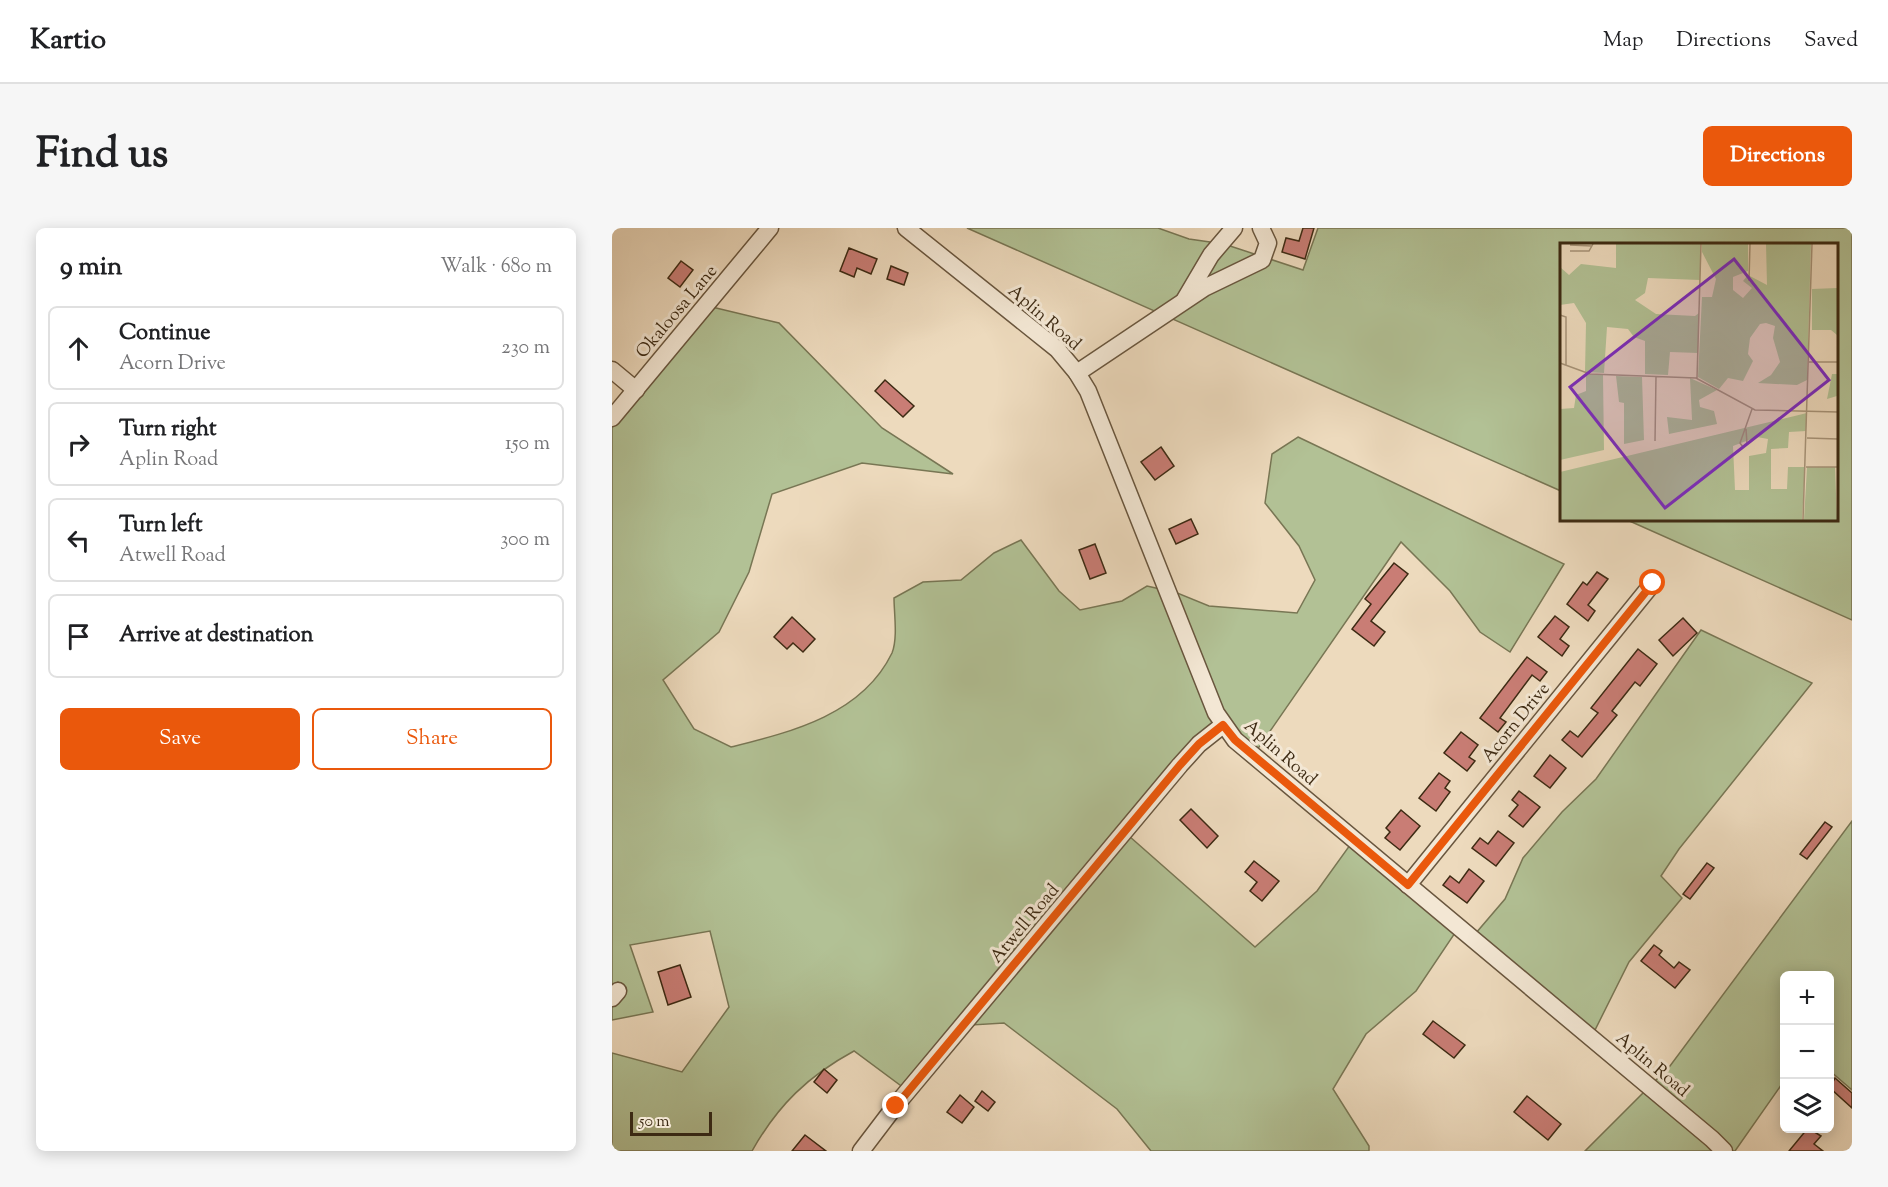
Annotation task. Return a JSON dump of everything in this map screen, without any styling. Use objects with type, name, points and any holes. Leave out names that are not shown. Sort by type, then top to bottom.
[{"type":"street","name":"Okaloosa Lane","points":[[612,418],[770,228]]},
{"type":"street","name":"Aplin Road","points":[[906,228],[1057,349],[1077,373],[1096,412],[1212,702],[1223,725],[1235,740],[1724,1151]]},
{"type":"street","points":[[1183,303],[1211,255],[1234,228]]},
{"type":"street","points":[[1077,373],[1204,288],[1262,260],[1268,243],[1261,228]]},
{"type":"street","points":[[612,370],[636,390]]},
{"type":"street","name":"Acorn Drive","points":[[1408,885],[1653,583]]},
{"type":"street","name":"Atwell Road","points":[[861,1151],[1180,765],[1199,744],[1223,725]]},
{"type":"green space","points":[[967,228],[1158,228],[1189,239],[1224,244],[1303,270],[1318,228],[1852,228],[1852,620],[1627,520],[1837,520],[1837,243],[1560,243],[1560,491]]},
{"type":"green space","points":[[712,307],[779,323],[882,428],[953,474],[862,463],[772,494],[749,572],[719,632],[663,680],[694,729],[731,747],[800,727],[844,706],[863,692],[879,674],[892,653],[895,633],[894,598],[923,582],[961,580],[994,553],[1021,540],[1059,591],[1080,610],[1122,601],[1147,586],[1160,589],[1215,724],[904,1088],[854,1051],[808,1081],[772,1119],[752,1151],[612,1151],[612,1053],[682,1072],[729,1007],[710,931],[630,945],[653,1012],[612,1020],[612,1007],[626,989],[618,982],[612,989],[612,427]]},
{"type":"green space","points":[[1298,437],[1564,564],[1510,652],[1480,632],[1450,591],[1401,542],[1257,750],[1241,734],[1216,697],[1198,656],[1175,592],[1209,606],[1297,613],[1315,580],[1299,546],[1265,503],[1272,454]]},
{"type":"green space","points":[[1701,630],[1812,683],[1679,849],[1661,876],[1682,898],[1629,962],[1594,1032],[1476,933],[1505,899],[1523,858],[1562,812],[1596,779]]},
{"type":"green space","points":[[1852,821],[1852,1090],[1834,1074],[1834,971],[1780,971],[1780,1087],[1735,1151],[1732,1151],[1654,1082],[1670,1066]]},
{"type":"green space","points":[[1129,836],[1255,947],[1317,891],[1350,845],[1455,933],[1416,991],[1366,1034],[1333,1089],[1369,1146],[1369,1151],[1151,1151],[1117,1109],[1004,1023],[972,1025]]},
{"type":"green space","points":[[1645,1091],[1715,1151],[1585,1151]]},
{"type":"building","points":[[1303,228],[1314,228],[1305,259],[1282,252],[1286,238],[1299,241]]},
{"type":"building","points":[[849,248],[877,259],[871,274],[857,268],[854,277],[840,271]]},
{"type":"building","points":[[681,261],[693,270],[680,287],[668,278]]},
{"type":"building","points":[[891,266],[908,273],[904,285],[887,279]]},
{"type":"building","points":[[885,380],[914,406],[903,417],[875,391]]},
{"type":"building","points":[[1161,447],[1174,466],[1155,480],[1141,462]]},
{"type":"building","points":[[1191,519],[1198,534],[1176,544],[1169,529]]},
{"type":"building","points":[[1095,544],[1106,573],[1090,579],[1079,550]]},
{"type":"building","points":[[1394,563],[1408,574],[1371,621],[1385,632],[1374,646],[1352,629],[1371,604],[1365,599]]},
{"type":"building","points":[[1597,572],[1608,579],[1588,605],[1595,611],[1588,621],[1567,604],[1583,582],[1587,585]]},
{"type":"building","points":[[1555,616],[1569,627],[1560,639],[1569,646],[1562,656],[1538,637]]},
{"type":"building","points":[[792,617],[815,639],[803,652],[793,643],[787,649],[774,637]]},
{"type":"building","points":[[1683,618],[1697,633],[1673,656],[1659,640]]},
{"type":"building","points":[[1638,649],[1657,664],[1640,686],[1635,682],[1612,711],[1617,715],[1582,757],[1562,740],[1570,731],[1578,737],[1598,713],[1591,708]]},
{"type":"building","points":[[1527,657],[1547,672],[1540,681],[1532,675],[1500,718],[1506,722],[1498,732],[1480,718]]},
{"type":"building","points":[[1461,732],[1478,745],[1469,757],[1475,761],[1467,771],[1444,753]]},
{"type":"building","points":[[1550,755],[1566,768],[1550,788],[1534,776]]},
{"type":"building","points":[[1439,773],[1450,781],[1445,788],[1450,792],[1436,811],[1419,798]]},
{"type":"building","points":[[1519,791],[1540,807],[1523,827],[1509,816],[1518,805],[1512,800]]},
{"type":"building","points":[[1191,809],[1218,836],[1207,848],[1180,820]]},
{"type":"building","points":[[1401,810],[1420,826],[1400,850],[1385,838],[1390,832],[1386,828]]},
{"type":"building","points":[[1825,822],[1832,827],[1807,859],[1800,854]]},
{"type":"building","points":[[1498,831],[1514,843],[1496,866],[1472,848],[1480,838],[1488,844]]},
{"type":"building","points":[[1254,861],[1279,881],[1262,901],[1250,891],[1257,882],[1245,872]]},
{"type":"building","points":[[1707,863],[1714,868],[1690,899],[1683,894]]},
{"type":"building","points":[[1469,869],[1484,881],[1467,903],[1443,885],[1450,876],[1459,883]]},
{"type":"building","points":[[1654,945],[1662,951],[1659,955],[1674,968],[1679,962],[1690,970],[1675,988],[1641,961]]},
{"type":"building","points":[[680,965],[691,997],[668,1005],[658,972]]},
{"type":"building","points":[[1433,1021],[1465,1045],[1454,1058],[1423,1034]]},
{"type":"building","points":[[824,1069],[837,1080],[827,1093],[814,1082]]},
{"type":"building","points":[[1835,1078],[1852,1093],[1852,1108],[1834,1092]]},
{"type":"building","points":[[982,1091],[995,1102],[988,1111],[975,1101]]},
{"type":"building","points":[[960,1095],[974,1107],[962,1123],[947,1112]]},
{"type":"building","points":[[1527,1096],[1561,1124],[1548,1140],[1514,1112]]},
{"type":"building","points":[[1804,1133],[1816,1133],[1821,1136],[1814,1144],[1823,1151],[1789,1151]]},
{"type":"building","points":[[805,1135],[826,1151],[792,1151]]},
{"type":"route","points":[[896,1106],[1180,765],[1199,744],[1223,725],[1235,740],[1408,885],[1653,583]]}]
